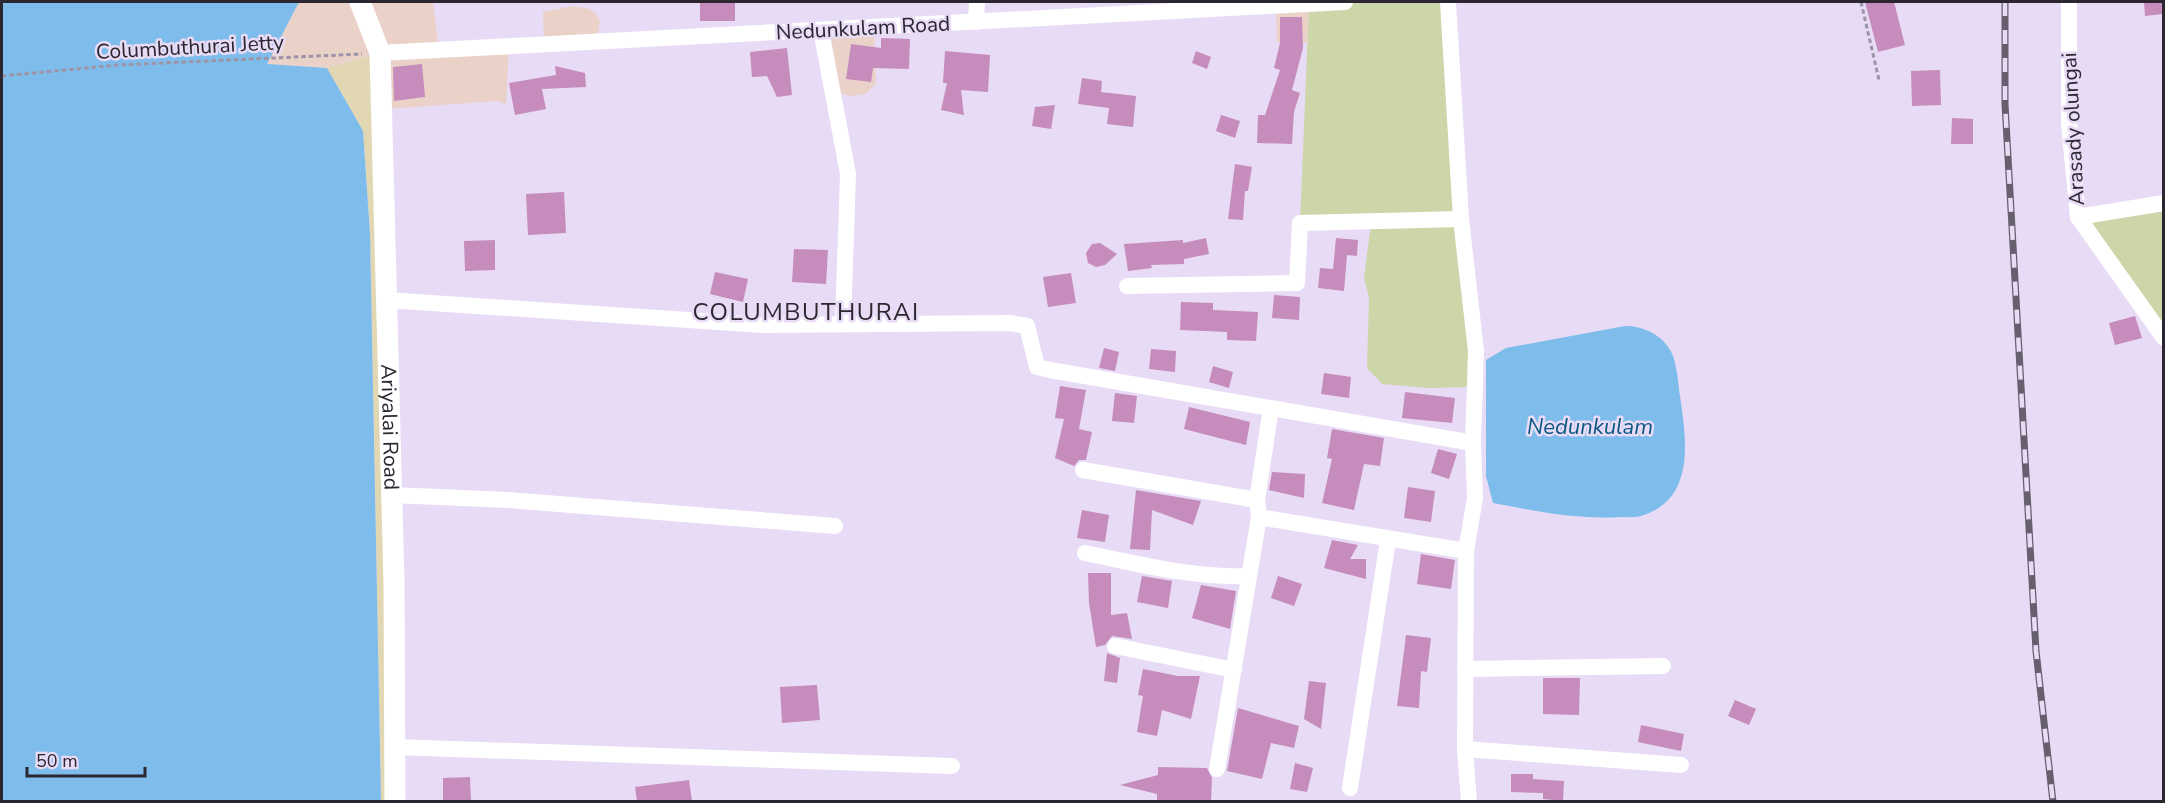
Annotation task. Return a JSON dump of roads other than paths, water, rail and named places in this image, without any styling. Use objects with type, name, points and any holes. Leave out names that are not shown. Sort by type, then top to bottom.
[{"type":"street","points":[[360,2],[380,53]]},
{"type":"street","points":[[976,22],[977,2]]},
{"type":"street","name":"Nedunkulam Road","points":[[380,53],[1345,2]]},
{"type":"street","points":[[1448,2],[1461,219],[1476,351],[1473,443],[1475,498],[1466,551],[1465,750],[1469,801]]},
{"type":"street","name":"Arasady olungai","points":[[2069,2],[2069,124],[2078,217],[2163,338]]},
{"type":"street","points":[[821,30],[848,174],[843,323]]},
{"type":"street","name":"Ariyalai Road","points":[[380,53],[392,495],[395,801]]},
{"type":"street","points":[[2078,217],[2163,203]]},
{"type":"street","points":[[1127,286],[1297,283],[1300,223],[1461,219]]},
{"type":"street","points":[[386,300],[763,325],[1010,323],[1028,327],[1037,367],[1473,443]]},
{"type":"street","points":[[1217,769],[1258,517],[1257,500],[1271,408]]},
{"type":"street","points":[[1083,470],[1257,500]]},
{"type":"street","points":[[392,495],[508,500],[835,526]]},
{"type":"street","points":[[1258,517],[1466,551]]},
{"type":"street","points":[[1350,788],[1388,540]]},
{"type":"street","points":[[1085,553],[1175,571],[1224,577],[1248,576]]},
{"type":"street","points":[[1115,646],[1234,670]]},
{"type":"street","points":[[1465,669],[1663,666]]},
{"type":"street","points":[[395,747],[952,766]]},
{"type":"street","points":[[1465,750],[1681,765]]},
{"type":"water","points":[[2,2],[299,2],[267,64],[327,68],[363,131],[370,234],[381,801],[2,801]]},
{"type":"water","name":"Nedunkulam","points":[[1625,326],[1637,327],[1655,334],[1671,352],[1675,364],[1685,447],[1680,481],[1672,495],[1661,506],[1638,517],[1573,516],[1493,503],[1486,476],[1486,360],[1506,348]]},
{"type":"railway","points":[[2005,2],[2005,104],[2036,651],[2053,802]]},
{"type":"district","name":"COLUMBUTHURAI","points":[[806,312]]}]
